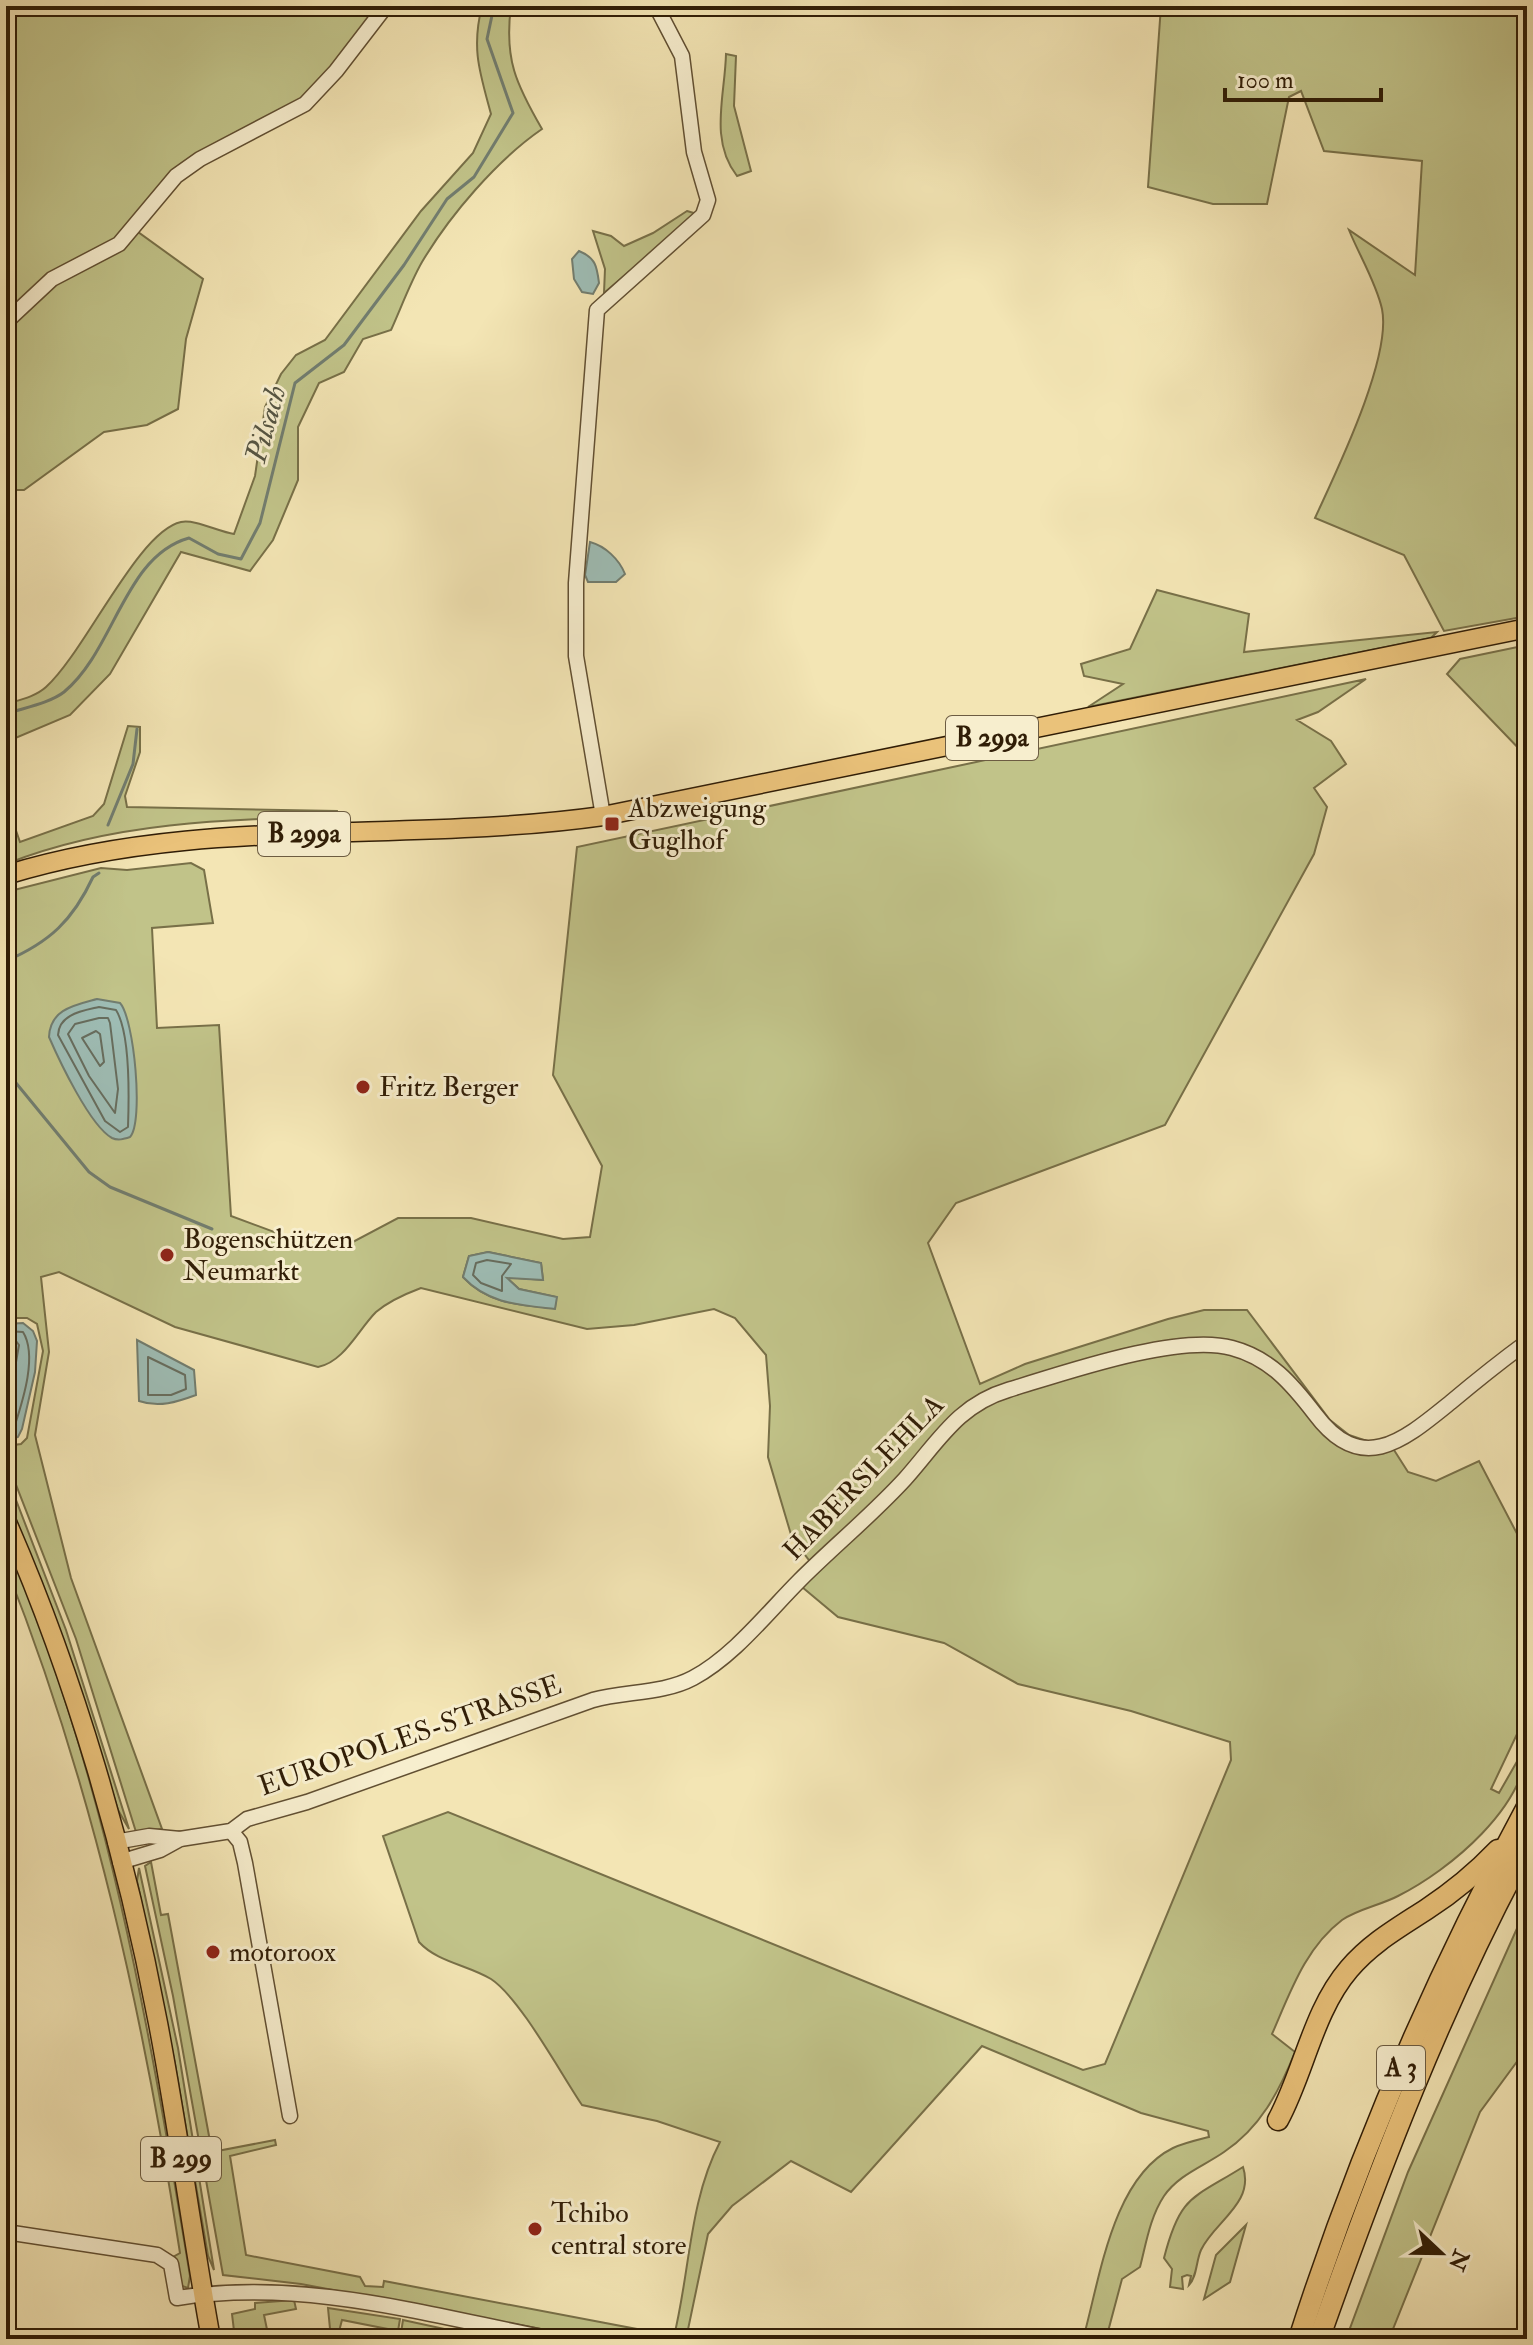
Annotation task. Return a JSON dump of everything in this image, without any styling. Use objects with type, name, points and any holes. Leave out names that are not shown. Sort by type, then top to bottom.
[{"type":"highway","name":"A 3","points":[[1319,2339],[1379,2174],[1519,1842],[1527,1807]]},
{"type":"highway","name":"A 3","points":[[1299,2339],[1331,2243],[1385,2103],[1519,1842]]},
{"type":"highway","points":[[1278,2120],[1293,2091],[1329,1999],[1347,1971],[1391,1930],[1519,1842]]},
{"type":"main road","name":"B 299a","points":[[6,875],[109,849],[194,838],[510,827],[603,816],[1527,628]]},
{"type":"main road","name":"B 299","points":[[6,1520],[59,1656],[115,1842],[158,2023],[211,2339]]},
{"type":"street","points":[[6,322],[52,279],[119,244],[176,176],[188,167],[305,104],[336,71],[386,6]]},
{"type":"street","points":[[603,816],[576,656],[576,583],[597,310],[703,215],[708,200],[694,152],[682,56],[656,6]]},
{"type":"street","name":"HABERSLEHLA","points":[[660,1689],[693,1678],[744,1636],[903,1481],[950,1423],[986,1398],[1165,1347],[1206,1342],[1262,1360],[1290,1382],[1335,1437],[1357,1448],[1379,1448],[1407,1436],[1527,1342]]},
{"type":"street","name":"EUROPOLES-STRASSE","points":[[115,1842],[149,1836],[180,1839],[231,1831],[247,1819],[307,1802],[593,1700],[619,1692],[660,1689]]},
{"type":"street","points":[[231,1831],[240,1842],[245,1863],[290,2116]]},
{"type":"street","name":"EUROPOLES-STRASSE","points":[[120,1862],[160,1850],[180,1839]]},
{"type":"street","points":[[6,2232],[157,2255],[171,2264],[177,2298],[266,2290],[314,2293],[552,2339]]},
{"type":"green space","points":[[6,6],[381,6],[316,88],[301,102],[207,149],[134,229],[203,279],[186,339],[178,409],[147,425],[104,432],[24,490],[6,490]]},
{"type":"green space","points":[[482,6],[511,6],[509,41],[514,70],[542,129],[492,172],[446,226],[418,270],[391,330],[363,339],[344,372],[319,383],[298,427],[298,480],[273,540],[250,571],[181,552],[110,674],[70,715],[6,742],[6,704],[32,696],[46,687],[78,648],[130,569],[164,530],[187,522],[234,534],[255,476],[265,407],[281,374],[296,355],[325,340],[421,211],[473,153],[491,114],[477,48]]},
{"type":"green space","points":[[1161,6],[1527,6],[1527,616],[1444,631],[1404,555],[1315,518],[1371,385],[1383,330],[1379,299],[1349,230],[1415,275],[1422,161],[1324,151],[1301,91],[1289,97],[1267,204],[1213,204],[1148,187]]},
{"type":"green space","points":[[726,54],[736,56],[734,106],[751,171],[737,176],[728,162],[721,133]]},
{"type":"green space","points":[[687,211],[697,214],[604,293],[605,269],[593,231],[611,236],[624,246],[653,233]]},
{"type":"green space","points":[[1157,590],[1249,614],[1244,652],[1437,632],[1431,638],[1088,707],[1123,684],[1084,676],[1081,664],[1130,649]]},
{"type":"green space","points":[[1527,645],[1527,757],[1447,674],[1460,659]]},
{"type":"green space","points":[[1366,679],[1318,712],[1297,720],[1331,741],[1346,764],[1314,788],[1327,807],[1314,854],[1165,1125],[956,1203],[928,1243],[980,1384],[1025,1364],[1168,1319],[1204,1310],[1247,1310],[1330,1420],[1349,1435],[1394,1450],[1408,1472],[1436,1481],[1479,1461],[1524,1547],[1527,1563],[1527,1713],[1491,1789],[1499,1793],[1527,1744],[1524,1767],[1514,1790],[1482,1834],[1462,1853],[1418,1885],[1348,1916],[1318,1944],[1292,1987],[1272,2034],[1295,2052],[1275,2095],[1248,2132],[1184,2177],[1164,2196],[1152,2222],[1140,2267],[1122,2279],[1106,2339],[1083,2339],[1103,2260],[1122,2206],[1152,2162],[1173,2148],[1209,2137],[1208,2131],[1141,2113],[982,2046],[851,2192],[791,2161],[732,2206],[708,2234],[686,2339],[594,2339],[301,2284],[223,2275],[173,1996],[145,1866],[151,1862],[161,1915],[168,1914],[212,2152],[275,2140],[276,2145],[230,2156],[246,2255],[360,2277],[365,2286],[383,2287],[384,2281],[674,2336],[696,2212],[720,2142],[657,2121],[582,2105],[527,2019],[502,1989],[491,1979],[444,1959],[419,1942],[383,1836],[448,1812],[1083,2070],[1105,2064],[1231,1760],[1230,1742],[1131,1711],[1018,1684],[944,1643],[838,1617],[802,1587],[818,1572],[792,1538],[768,1457],[770,1406],[766,1355],[735,1318],[714,1309],[634,1325],[587,1329],[421,1288],[381,1308],[336,1359],[318,1367],[175,1327],[59,1272],[41,1277],[49,1352],[35,1435],[71,1578],[162,1829],[136,1832],[76,1639],[6,1459],[6,1446],[21,1444],[27,1438],[43,1351],[37,1324],[27,1318],[6,1318],[6,892],[101,868],[127,870],[191,863],[204,870],[213,923],[152,928],[157,1028],[219,1025],[231,1216],[312,1246],[351,1243],[398,1218],[471,1218],[563,1239],[590,1237],[602,1166],[553,1075],[577,847]],"holes":[[[488,1252],[541,1263],[543,1280],[506,1277],[519,1289],[556,1297],[555,1308],[505,1302],[483,1293],[463,1277],[469,1256]]]},
{"type":"green space","points":[[128,726],[140,727],[140,752],[125,796],[127,807],[337,811],[338,817],[254,819],[128,831],[46,850],[6,864],[6,802],[20,842],[93,816],[104,804]]},
{"type":"green space","points":[[6,1474],[66,1630],[129,1829],[118,1810],[82,1693],[16,1520]]},
{"type":"green space","points":[[6,1542],[72,1720],[98,1811],[158,2089],[190,2276],[188,2288],[182,2286],[173,2257],[180,2253],[166,2165],[112,1905],[65,1735],[6,1567]]},
{"type":"green space","points":[[139,1868],[178,2048],[214,2270],[208,2256],[175,2064],[137,1881]]},
{"type":"green space","points":[[1527,1906],[1527,2048],[1480,2112],[1389,2339],[1346,2339],[1408,2172]]},
{"type":"green space","points":[[1243,2167],[1243,2191],[1231,2212],[1201,2250],[1192,2282],[1189,2285],[1191,2276],[1187,2275],[1182,2277],[1183,2289],[1170,2287],[1172,2269],[1164,2258],[1183,2210],[1200,2193]]},
{"type":"green space","points":[[1246,2225],[1230,2282],[1204,2299],[1216,2255]]},
{"type":"green space","points":[[294,2300],[296,2309],[264,2315],[269,2339],[235,2339],[232,2314],[255,2309],[255,2303]]},
{"type":"green space","points":[[328,2308],[400,2319],[398,2331],[342,2320],[337,2339],[331,2339]]},
{"type":"green space","points":[[403,2320],[454,2331],[455,2339],[400,2339]]},
{"type":"water","points":[[579,251],[592,260],[596,268],[599,283],[593,294],[582,292],[574,279],[572,259]]},
{"type":"water","points":[[590,542],[606,550],[619,563],[625,574],[616,582],[588,582],[585,575]]},
{"type":"water","points":[[97,999],[120,1003],[133,1048],[136,1112],[130,1137],[123,1139],[112,1138],[94,1120],[76,1092],[49,1037],[50,1028],[59,1014],[72,1006]]},
{"type":"water","points":[[488,1252],[541,1263],[543,1280],[507,1278],[519,1289],[557,1297],[555,1309],[505,1302],[473,1286],[463,1277],[469,1256]]},
{"type":"water","points":[[23,1323],[33,1331],[37,1341],[35,1372],[22,1429],[18,1437],[12,1439],[6,1435],[6,1324]]},
{"type":"water","points":[[137,1340],[194,1370],[196,1395],[161,1404],[139,1401]]},
{"type":"waterway","name":"Pilsach","points":[[6,714],[64,692],[96,653],[134,584],[149,564],[167,548],[189,538],[218,554],[241,559],[260,523],[295,383],[344,345],[404,265],[447,199],[474,177],[513,113],[487,39],[494,6]]},
{"type":"waterway","points":[[108,825],[133,764],[137,729]]},
{"type":"waterway","points":[[6,961],[35,946],[58,928],[77,906],[93,877],[99,873]]},
{"type":"waterway","points":[[7,1072],[89,1172],[110,1187],[212,1229]]},
{"type":"place","name":"Abzweigung Guglhof","points":[[612,824]]},
{"type":"place","name":"Fritz Berger","points":[[363,1087]]},
{"type":"place","name":"Bogenschützen Neumarkt","points":[[167,1255]]},
{"type":"place","name":"motoroox","points":[[213,1952]]},
{"type":"place","name":"Tchibo central store","points":[[535,2229]]}]
